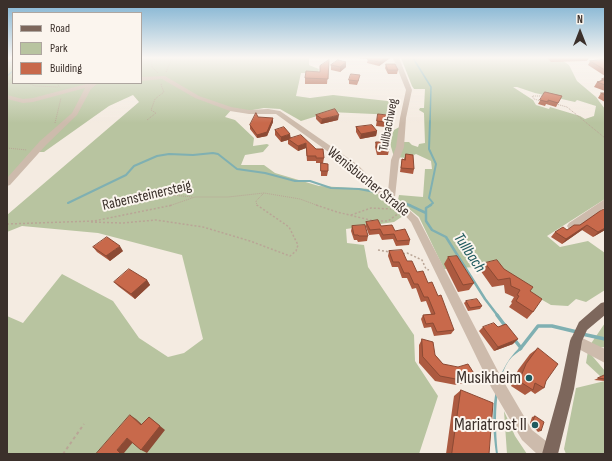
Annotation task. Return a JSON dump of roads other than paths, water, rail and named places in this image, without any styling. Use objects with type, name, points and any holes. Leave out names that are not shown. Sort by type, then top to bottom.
[{"type":"main road","points":[[550,454],[567,389],[576,341],[583,326],[605,307]]},
{"type":"street","name":"Wenisbucher Straße","points":[[168,80],[197,96],[230,109],[249,112],[278,112],[355,168],[370,183],[405,210],[415,220],[420,228],[440,271],[500,387],[528,435],[550,454]]},
{"type":"street","name":"Tullbachweg","points":[[390,199],[392,195],[395,160],[400,147],[403,118],[409,90],[405,80]]},
{"type":"street","points":[[7,97],[23,100],[88,84]]},
{"type":"street","points":[[7,183],[52,134],[75,114],[88,88],[92,84]]},
{"type":"street","points":[[572,226],[605,202]]},
{"type":"street","points":[[576,341],[605,356]]},
{"type":"water","points":[[520,347],[522,349],[512,357],[506,366],[501,377],[498,390],[496,431],[498,454],[496,454],[493,411],[498,383],[503,370],[510,358]]},
{"type":"waterway","name":"Tullbach","points":[[426,80],[431,87],[430,122]]},
{"type":"waterway","name":"Tullbach","points":[[429,206],[433,203],[429,198],[436,164],[429,149],[430,121]]},
{"type":"waterway","points":[[68,203],[126,175],[134,166],[157,156],[169,154],[193,155],[213,153],[218,154],[237,169],[265,173],[295,181],[310,181],[331,188],[359,189],[375,192]]},
{"type":"waterway","points":[[403,202],[409,205]]},
{"type":"waterway","points":[[409,205],[426,213]]},
{"type":"waterway","name":"Tullbach","points":[[426,213],[426,208],[431,205]]},
{"type":"waterway","name":"Tullbach","points":[[426,213],[426,221],[432,230],[446,237],[485,299],[498,316]]},
{"type":"waterway","name":"Tullbach","points":[[497,315],[506,327]]},
{"type":"waterway","points":[[521,348],[538,326],[552,326],[577,332]]},
{"type":"waterway","points":[[582,334],[605,339]]},
{"type":"waterway","name":"Tullbach","points":[[514,339],[521,348]]},
{"type":"place","name":"Musikheim","points":[[529,378]]},
{"type":"place","name":"Mariatrost II","points":[[535,425]]}]
